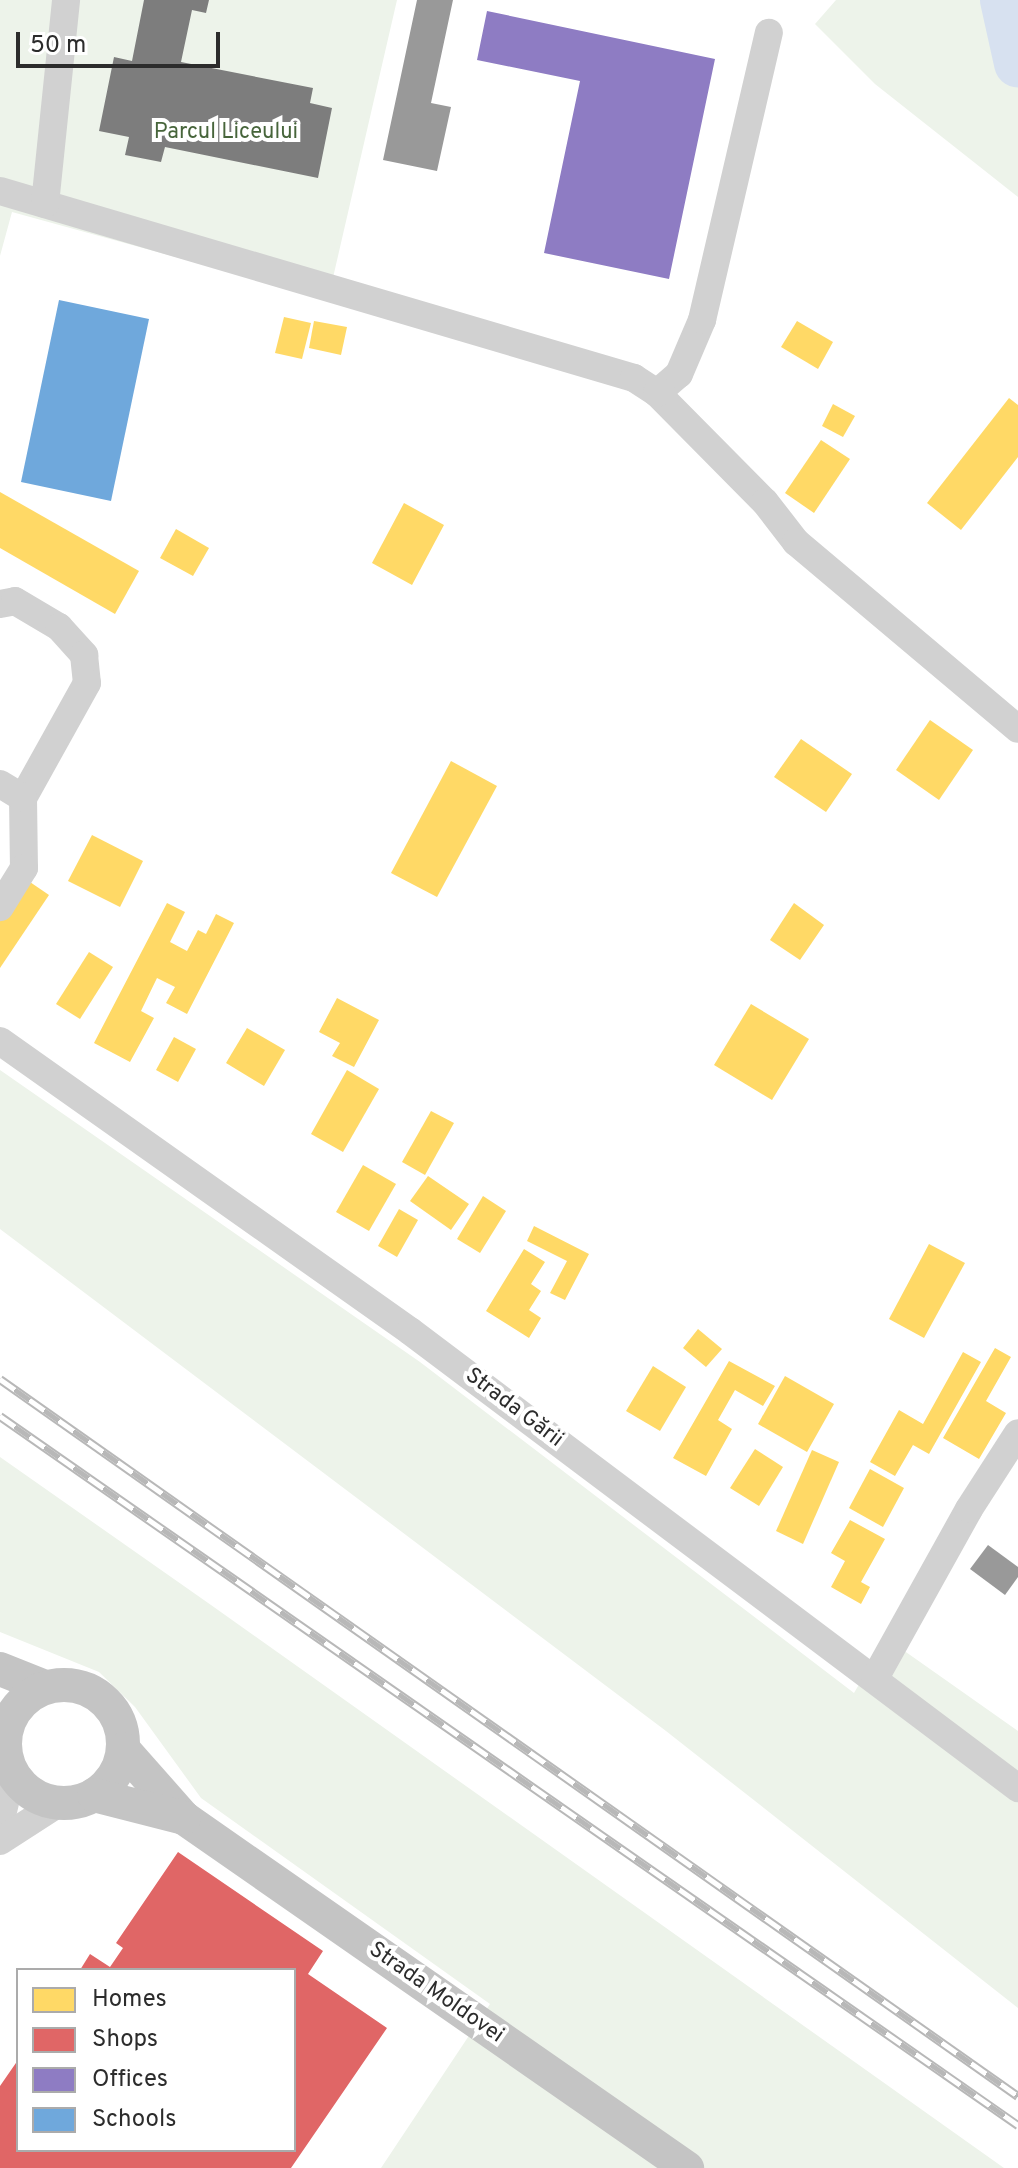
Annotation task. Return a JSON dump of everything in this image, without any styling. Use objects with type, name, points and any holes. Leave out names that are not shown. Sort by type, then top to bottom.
[{"type":"main road","points":[[0,1669],[45,1687],[76,1685],[106,1701],[122,1729],[123,1749],[115,1774],[94,1795],[59,1803],[29,1792],[12,1773],[2,1731],[14,1710],[45,1687]]},
{"type":"main road","name":"Strada Moldovei","points":[[123,1749],[184,1818],[687,2168]]},
{"type":"main road","name":"Strada Moldovei","points":[[94,1795],[184,1818]]},
{"type":"street","points":[[45,204],[66,0]]},
{"type":"street","points":[[657,393],[679,374],[702,320],[769,33]]},
{"type":"street","points":[[0,191],[573,357],[634,378],[657,393],[765,502],[796,542],[1018,729]]},
{"type":"street","points":[[0,604],[15,601],[59,627],[84,655],[87,683],[12,791],[24,868],[0,907]]},
{"type":"street","name":"Strada Gării","points":[[0,1041],[410,1331],[1018,1788]]},
{"type":"street","points":[[875,1678],[969,1509],[1018,1433]]},
{"type":"street","points":[[0,1824],[12,1773]]},
{"type":"street","points":[[0,1841],[59,1803]]},
{"type":"green space","name":"Parcul Liceului","points":[[0,0],[397,0],[332,282],[223,270],[12,212],[0,256]]},
{"type":"green space","points":[[836,0],[1018,0],[1018,197],[875,84],[815,24]]},
{"type":"green space","points":[[0,1070],[420,1362],[854,1693],[886,1638],[1018,1731],[1018,2008],[666,1731],[0,1229]]},
{"type":"green space","points":[[0,1457],[1004,2168],[381,2168],[490,2004],[201,1798],[135,1707],[99,1672],[0,1632]]},
{"type":"building: Homes","points":[[284,317],[311,323],[302,359],[275,353]]},
{"type":"building: Homes","points":[[314,321],[347,327],[341,355],[309,348]]},
{"type":"building: Homes","points":[[797,321],[833,342],[818,369],[781,347]]},
{"type":"building: Homes","points":[[1009,398],[1018,405],[1018,457],[961,530],[927,503]]},
{"type":"building: Homes","points":[[833,404],[855,416],[843,437],[822,426]]},
{"type":"building: Homes","points":[[821,440],[850,459],[814,513],[785,493]]},
{"type":"building: Homes","points":[[0,492],[139,571],[115,614],[0,548]]},
{"type":"building: Homes","points":[[404,503],[444,525],[412,585],[372,563]]},
{"type":"building: Homes","points":[[176,529],[209,548],[193,576],[160,558]]},
{"type":"building: Homes","points":[[930,720],[973,750],[939,800],[896,770]]},
{"type":"building: Homes","points":[[801,739],[852,774],[826,812],[774,777]]},
{"type":"building: Homes","points":[[451,761],[497,786],[437,897],[391,873]]},
{"type":"building: Homes","points":[[92,835],[143,861],[120,907],[68,881]]},
{"type":"building: Homes","points":[[27,880],[49,895],[0,968],[0,920]]},
{"type":"building: Homes","points":[[167,903],[185,912],[170,942],[187,951],[198,930],[206,934],[216,914],[234,923],[187,1014],[166,1003],[175,987],[157,978],[141,1011],[154,1018],[130,1062],[94,1043]]},
{"type":"building: Homes","points":[[794,903],[824,925],[800,960],[770,940]]},
{"type":"building: Homes","points":[[89,952],[113,967],[80,1019],[56,1004]]},
{"type":"building: Homes","points":[[337,998],[379,1020],[354,1067],[332,1056],[340,1043],[319,1032]]},
{"type":"building: Homes","points":[[751,1004],[809,1039],[772,1100],[714,1065]]},
{"type":"building: Homes","points":[[247,1028],[285,1050],[264,1086],[226,1063]]},
{"type":"building: Homes","points":[[174,1037],[196,1049],[178,1082],[156,1070]]},
{"type":"building: Homes","points":[[347,1070],[379,1089],[343,1152],[311,1134]]},
{"type":"building: Homes","points":[[431,1111],[454,1123],[425,1175],[402,1162]]},
{"type":"building: Homes","points":[[363,1165],[396,1184],[369,1231],[336,1212]]},
{"type":"building: Homes","points":[[428,1176],[469,1204],[451,1230],[410,1201]]},
{"type":"building: Homes","points":[[483,1196],[506,1211],[480,1253],[457,1239]]},
{"type":"building: Homes","points":[[399,1209],[418,1220],[397,1257],[378,1246]]},
{"type":"building: Homes","points":[[534,1226],[589,1254],[565,1300],[550,1293],[567,1261],[527,1241]]},
{"type":"building: Homes","points":[[929,1244],[965,1263],[924,1338],[889,1319]]},
{"type":"building: Homes","points":[[524,1249],[545,1262],[531,1284],[541,1291],[529,1310],[541,1318],[529,1338],[486,1311]]},
{"type":"building: Homes","points":[[698,1329],[722,1349],[706,1367],[683,1348]]},
{"type":"building: Homes","points":[[995,1348],[1011,1357],[986,1401],[1006,1413],[979,1459],[943,1438]]},
{"type":"building: Homes","points":[[963,1352],[981,1362],[929,1454],[913,1445],[895,1476],[870,1462],[899,1410],[923,1424]]},
{"type":"building: Homes","points":[[729,1361],[775,1386],[763,1406],[735,1390],[718,1420],[732,1429],[706,1476],[673,1458]]},
{"type":"building: Homes","points":[[653,1366],[686,1387],[660,1431],[626,1411]]},
{"type":"building: Homes","points":[[785,1376],[834,1404],[807,1452],[758,1424]]},
{"type":"building: Homes","points":[[755,1449],[783,1467],[759,1506],[730,1488]]},
{"type":"building: Homes","points":[[812,1450],[839,1462],[803,1544],[776,1531]]},
{"type":"building: Homes","points":[[870,1469],[904,1488],[883,1527],[849,1508]]},
{"type":"building: Homes","points":[[850,1520],[885,1539],[861,1582],[870,1587],[861,1604],[831,1587],[845,1561],[831,1553]]},
{"type":"building: Shops","points":[[178,1852],[323,1951],[308,1974],[387,2028],[291,2168],[0,2168],[0,2086],[16,2063],[16,2152],[296,2152],[296,1968],[81,1968],[90,1954],[110,1967],[123,1948],[116,1943]]},
{"type":"building: Offices","points":[[487,11],[715,59],[669,279],[544,253],[580,81],[477,60]]},
{"type":"building: Schools","points":[[59,300],[149,319],[111,501],[21,482]]},
{"type":"building: Industry","points":[[417,0],[453,0],[431,103],[451,107],[437,171],[383,160]]},
{"type":"building: Industry","points":[[988,1545],[1018,1567],[1018,1577],[1005,1595],[970,1569]]},
{"type":"building: Other","points":[[144,0],[209,0],[206,13],[192,10],[181,62],[313,88],[310,103],[332,108],[318,178],[165,147],[161,162],[125,155],[129,137],[99,131],[114,57],[132,61]]},
{"type":"waterway","points":[[1004,0],[1018,63]]},
{"type":"railway","points":[[0,1379],[1018,2096]]},
{"type":"railway","points":[[0,1416],[1018,2125]]}]
